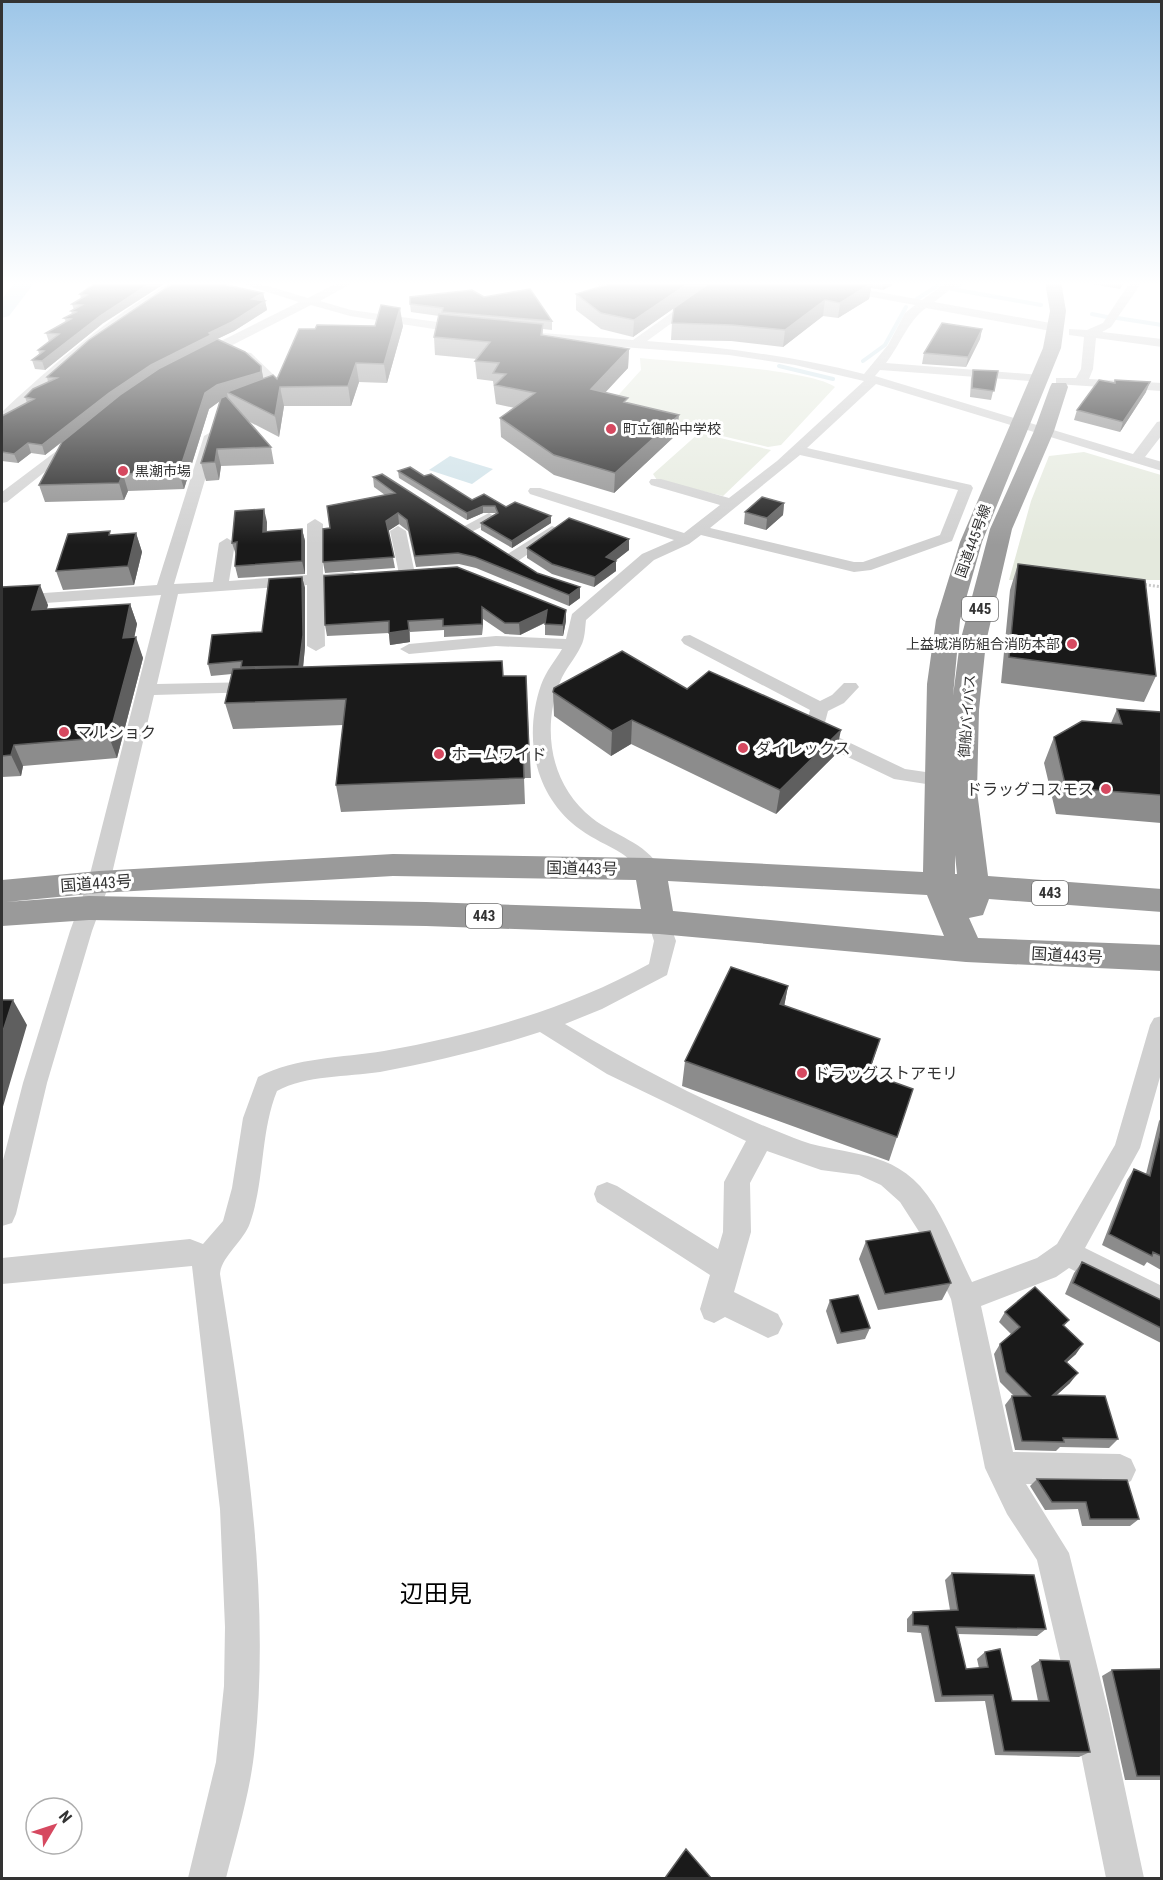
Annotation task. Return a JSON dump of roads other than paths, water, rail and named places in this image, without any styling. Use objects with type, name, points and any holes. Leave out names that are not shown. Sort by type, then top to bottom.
[{"type":"highway","name":"御船バイパス","points":[[966,950],[974,887],[962,791],[965,710],[973,642],[1001,529],[1033,428],[1066,370]]},
{"type":"highway","name":"国道445号線","points":[[939,884],[940,684],[947,631],[971,542],[1033,428]]},
{"type":"highway","name":"国道443号","points":[[2,914],[94,895],[393,865],[650,869],[939,884],[1161,901]]},
{"type":"highway","points":[[650,869],[659,922]]},
{"type":"highway","name":"445","points":[[939,884],[966,950]]},
{"type":"highway","name":"国道443号","points":[[2,891],[414,914],[659,922],[966,950],[1160,961]]},
{"type":"street","points":[[2,419],[57,370]]},
{"type":"street","points":[[243,401],[269,395],[272,392],[272,381],[261,370]]},
{"type":"street","points":[[847,370],[873,374],[1061,380],[1161,387]]},
{"type":"street","points":[[650,869],[645,860],[632,850],[586,825],[569,809],[555,789],[543,763],[540,726],[544,706],[551,683],[574,644],[578,618],[648,557],[692,535],[729,503],[798,450],[876,370]]},
{"type":"street","points":[[873,374],[1033,428],[1161,467]]},
{"type":"street","points":[[2,1214],[35,1083],[94,895],[148,690],[168,589],[214,421]]},
{"type":"street","points":[[1136,459],[1161,425]]},
{"type":"street","points":[[2,499],[89,431]]},
{"type":"street","points":[[798,450],[966,488],[947,538]]},
{"type":"street","points":[[656,482],[729,503]]},
{"type":"street","points":[[535,491],[692,535],[854,567],[865,567],[947,538],[971,542]]},
{"type":"street","points":[[467,529],[489,518]]},
{"type":"street","points":[[451,521],[529,568]]},
{"type":"street","points":[[315,524],[316,646]]},
{"type":"street","points":[[512,558],[560,526]]},
{"type":"street","points":[[398,531],[401,574],[428,572]]},
{"type":"street","points":[[220,586],[227,543]]},
{"type":"street","points":[[2,601],[373,576]]},
{"type":"street","points":[[579,590],[602,597]]},
{"type":"street","points":[[559,611],[578,618]]},
{"type":"street","points":[[690,640],[820,708]]},
{"type":"street","points":[[409,649],[496,641],[574,644]]},
{"type":"street","points":[[148,690],[278,686]]},
{"type":"street","points":[[850,687],[838,699],[820,708],[813,733],[901,775],[939,780]]},
{"type":"street","points":[[207,1878],[237,1747],[242,1652],[238,1536],[227,1424],[206,1274],[207,1258],[222,1244],[236,1224],[254,1121],[264,1090],[274,1078],[406,1056],[473,1042],[543,1022],[659,969],[665,941],[659,922]]},
{"type":"street","points":[[543,1022],[653,1086],[762,1136],[821,1159],[862,1164],[890,1177],[910,1194],[928,1221],[965,1298],[1001,1468],[1018,1503],[1052,1553],[1091,1713],[1125,1878]]},
{"type":"street","points":[[965,1298],[1046,1268],[1066,1253],[1126,1148],[1161,1025]]},
{"type":"street","points":[[762,1136],[737,1182],[737,1232],[715,1303],[768,1324]]},
{"type":"street","points":[[607,1194],[726,1269]]},
{"type":"street","points":[[2,1272],[190,1252],[207,1258]]},
{"type":"street","points":[[1066,1253],[1161,1301]]},
{"type":"street","points":[[1001,1468],[1120,1470]]},
{"type":"waterway","points":[[795,370],[833,379]]},
{"type":"place","name":"町立御船中学校","points":[[611,429]]},
{"type":"place","name":"黒潮市場","points":[[123,471]]},
{"type":"place","name":"上益城消防組合消防本部","points":[[1072,644]]},
{"type":"place","name":"マルショク","points":[[64,732]]},
{"type":"place","name":"ダイレックス","points":[[743,748]]},
{"type":"place","name":"ホームワイド","points":[[439,754]]},
{"type":"place","name":"ドラッグコスモス","points":[[1106,789]]},
{"type":"place","name":"ドラッグストアモリ","points":[[802,1073]]},
{"type":"district","name":"辺田見","points":[[436,1594]]}]
